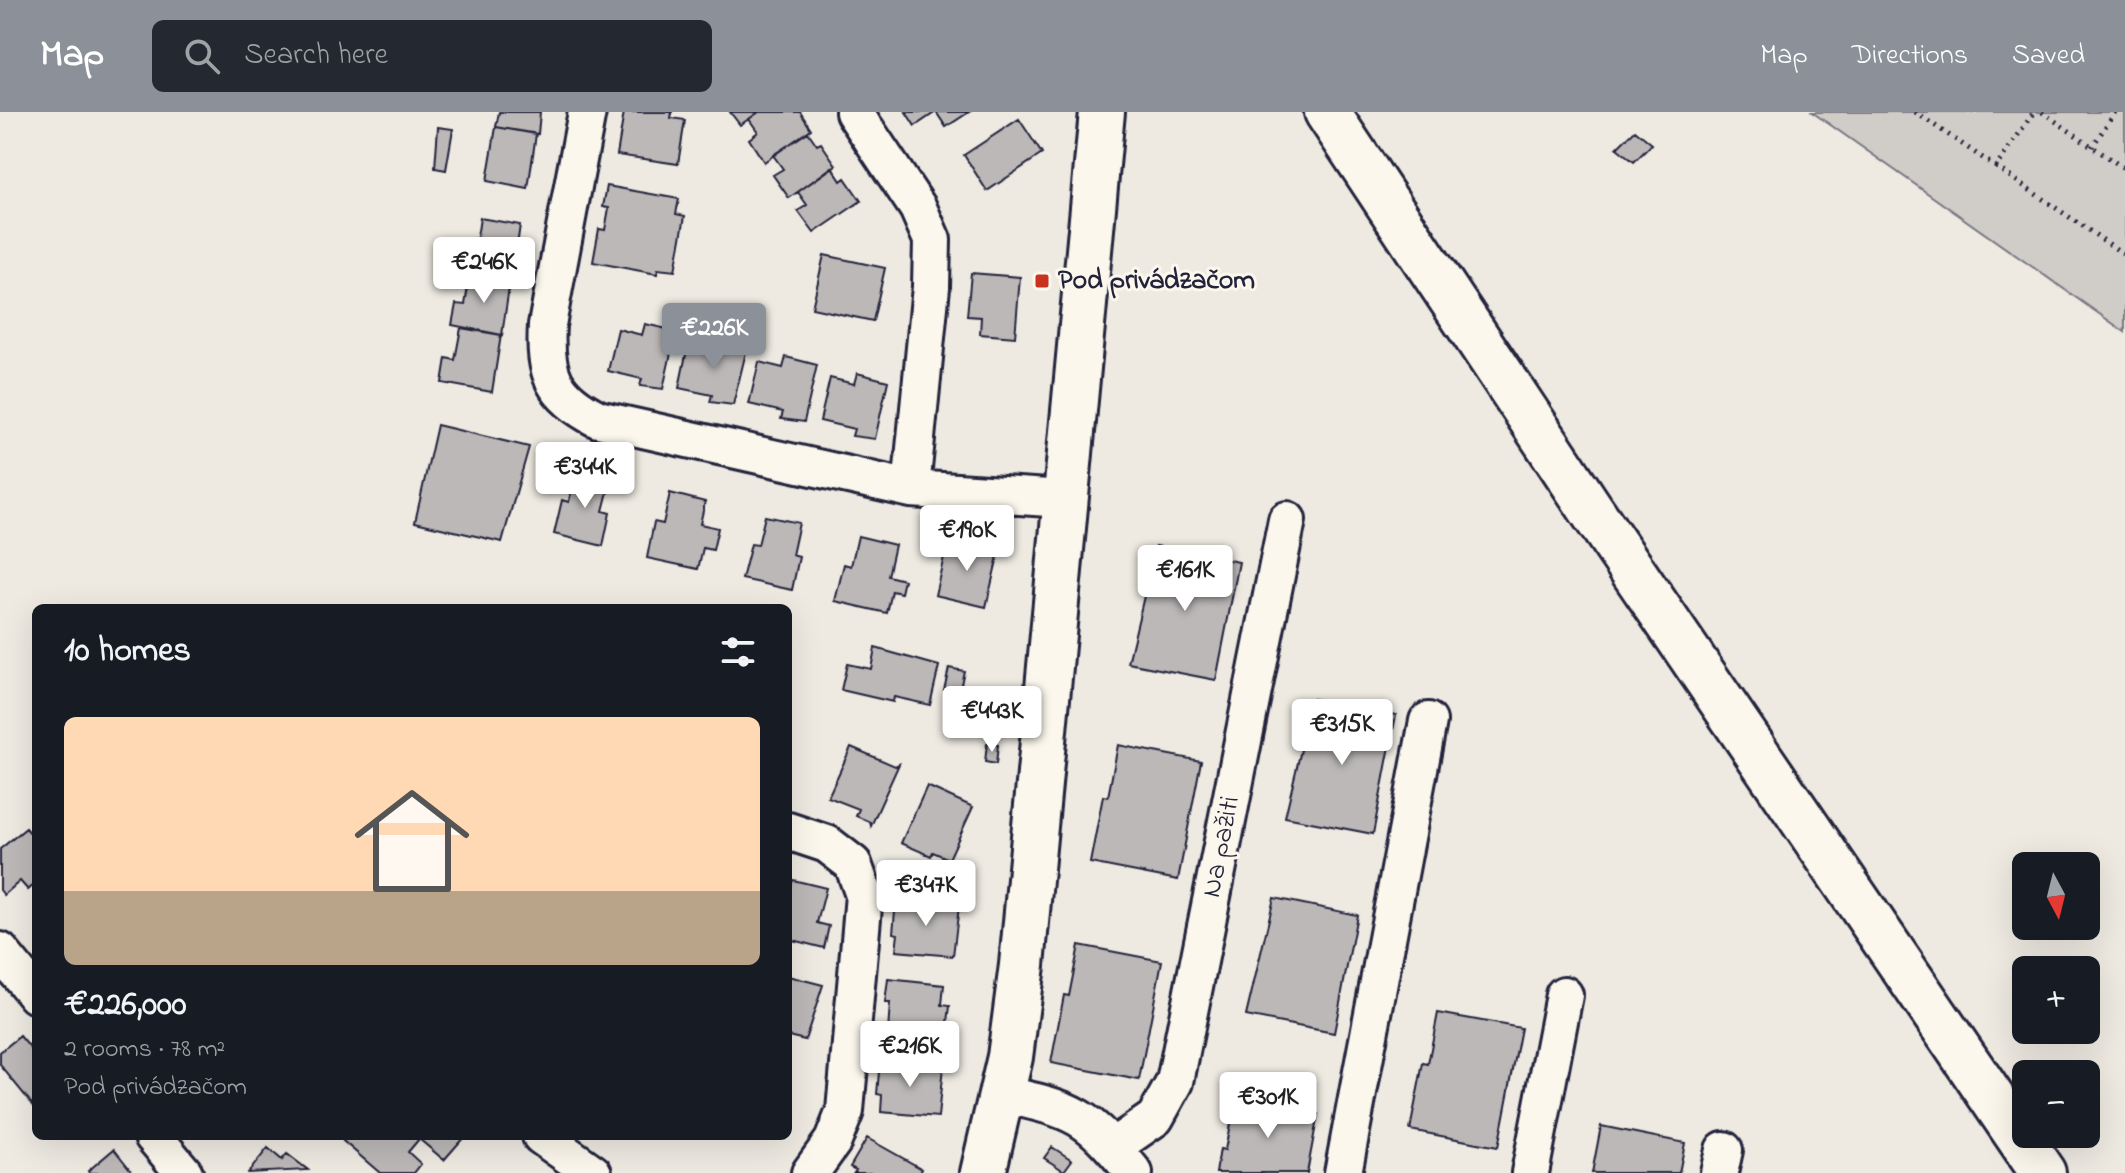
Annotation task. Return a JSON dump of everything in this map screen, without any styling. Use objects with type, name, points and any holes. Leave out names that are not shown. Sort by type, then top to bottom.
[{"type":"main road","points":[[983,1173],[1003,1094],[1022,965],[1102,112]]},
{"type":"main road","points":[[1327,112],[1592,511],[2043,1173]]},
{"type":"street","points":[[587,112],[547,325],[545,353],[549,373],[559,391],[576,408],[598,419],[911,489],[1064,499]]},
{"type":"street","points":[[854,112],[918,208],[932,240],[931,287],[911,489]]},
{"type":"street","name":"Na pažiti","points":[[1003,1094],[1076,1114],[1089,1121],[1123,1160],[1155,1118],[1175,1082],[1287,520]]},
{"type":"street","points":[[1343,1173],[1428,721]]},
{"type":"street","points":[[792,832],[827,844],[853,864],[864,895],[845,1111],[833,1141],[810,1173]]},
{"type":"street","points":[[0,951],[32,990]]},
{"type":"street","points":[[1530,1173],[1564,995]]},
{"type":"street","points":[[156,1140],[184,1173]]},
{"type":"street","points":[[547,1140],[593,1173]]},
{"type":"path","points":[[1915,112],[2125,255]]},
{"type":"path","points":[[1996,167],[2034,112]]},
{"type":"path","points":[[2042,112],[2125,169]]},
{"type":"path","points":[[2092,147],[2115,112]]},
{"type":"shaded area","points":[[1812,112],[2125,112],[2125,332]]},
{"type":"building","points":[[499,112],[540,112],[538,134],[496,127]]},
{"type":"building","points":[[624,112],[672,112],[671,118],[685,120],[678,164],[617,155]]},
{"type":"building","points":[[730,112],[759,112],[740,125]]},
{"type":"building","points":[[759,112],[800,112],[811,129],[764,162],[749,139],[758,132],[749,119]]},
{"type":"building","points":[[906,112],[936,112],[915,126]]},
{"type":"building","points":[[936,112],[969,112],[946,127]]},
{"type":"building","points":[[1019,119],[1042,154],[987,191],[964,155]]},
{"type":"building","points":[[438,127],[453,129],[446,170],[435,168]]},
{"type":"building","points":[[496,127],[536,134],[528,189],[487,181]]},
{"type":"building","points":[[1635,130],[1652,144],[1634,162],[1617,148]]},
{"type":"building","points":[[808,132],[817,145],[821,143],[836,165],[789,198],[773,175],[783,169],[773,155]]},
{"type":"building","points":[[832,167],[841,181],[845,178],[861,201],[814,233],[798,211],[807,205],[798,192]]},
{"type":"building","points":[[607,186],[679,199],[676,214],[685,216],[675,271],[658,269],[657,274],[593,262],[599,229],[605,230],[609,208],[603,207]]},
{"type":"building","points":[[480,218],[520,225],[512,281],[463,272],[468,249],[475,250]]},
{"type":"building","points":[[824,255],[885,268],[873,321],[812,308]]},
{"type":"building","points":[[971,273],[1020,277],[1015,337],[980,334],[981,317],[967,316]]},
{"type":"building","points":[[470,274],[510,281],[502,335],[452,325],[456,304],[465,305]]},
{"type":"building","points":[[645,324],[676,331],[663,389],[640,386],[642,379],[608,371],[618,329],[642,335]]},
{"type":"building","points":[[461,328],[501,335],[492,392],[442,383],[446,358],[455,360]]},
{"type":"building","points":[[715,340],[747,348],[733,405],[710,402],[712,395],[679,388],[688,345],[713,351]]},
{"type":"building","points":[[786,357],[817,365],[804,422],[781,419],[783,412],[749,404],[759,362],[783,368]]},
{"type":"building","points":[[857,373],[888,381],[875,439],[852,436],[854,429],[820,421],[830,378],[854,384]]},
{"type":"building","points":[[437,425],[529,447],[502,542],[415,522]]},
{"type":"building","points":[[576,471],[611,480],[603,511],[610,513],[603,546],[554,534],[562,500],[569,502]]},
{"type":"building","points":[[670,493],[705,502],[700,524],[718,528],[713,550],[703,548],[698,569],[647,558],[654,522],[663,524]]},
{"type":"building","points":[[765,516],[799,523],[792,555],[799,557],[792,590],[742,579],[751,544],[758,545]]},
{"type":"building","points":[[858,536],[895,545],[888,576],[904,580],[901,593],[892,591],[887,613],[835,601],[844,564],[851,566]]},
{"type":"building","points":[[948,540],[974,545],[975,540],[984,542],[983,548],[999,552],[986,607],[935,595]]},
{"type":"building","points":[[1156,546],[1239,562],[1216,680],[1128,663]]},
{"type":"building","points":[[875,648],[939,666],[930,705],[894,697],[893,702],[841,690],[847,664],[871,669]]},
{"type":"building","points":[[949,668],[964,671],[959,693],[944,690]]},
{"type":"building","points":[[1313,699],[1396,715],[1373,834],[1285,817]]},
{"type":"building","points":[[987,744],[998,745],[996,764],[985,762]]},
{"type":"building","points":[[1118,745],[1201,761],[1178,880],[1090,863],[1103,796],[1108,797]]},
{"type":"building","points":[[851,747],[895,766],[899,764],[871,826],[870,822],[856,816],[859,809],[828,797]]},
{"type":"building","points":[[927,786],[973,807],[949,859],[933,852],[931,856],[901,843]]},
{"type":"building","points":[[26,828],[32,835],[32,886],[28,890],[20,881],[4,895],[0,890],[0,849]]},
{"type":"building","points":[[793,880],[826,888],[817,923],[829,926],[824,948],[792,940]]},
{"type":"building","points":[[1274,898],[1357,915],[1334,1033],[1246,1016]]},
{"type":"building","points":[[896,900],[959,906],[953,956],[896,951],[898,934],[893,933]]},
{"type":"building","points":[[1079,945],[1162,961],[1139,1080],[1051,1063],[1064,995],[1069,996]]},
{"type":"building","points":[[792,977],[823,985],[805,1040],[792,1037]]},
{"type":"building","points":[[888,979],[944,985],[942,1005],[950,1006],[946,1038],[888,1032],[890,1003],[885,1003]]},
{"type":"building","points":[[1438,1013],[1521,1028],[1498,1147],[1410,1130],[1423,1063],[1428,1064]]},
{"type":"building","points":[[20,1036],[32,1050],[32,1104],[0,1065],[0,1052]]},
{"type":"building","points":[[880,1061],[943,1067],[938,1117],[881,1112],[882,1095],[877,1094]]},
{"type":"building","points":[[1235,1098],[1318,1114],[1307,1173],[1216,1173],[1220,1149],[1225,1150]]},
{"type":"building","points":[[1601,1126],[1685,1143],[1679,1173],[1592,1173]]},
{"type":"building","points":[[867,1138],[922,1169],[920,1173],[854,1173],[856,1170],[850,1167]]},
{"type":"building","points":[[418,1140],[408,1152],[421,1164],[414,1173],[380,1173],[343,1141]]},
{"type":"building","points":[[420,1140],[462,1140],[444,1160]]},
{"type":"building","points":[[1052,1147],[1072,1160],[1064,1171],[1044,1158]]},
{"type":"building","points":[[268,1148],[282,1160],[287,1154],[308,1170],[248,1173]]},
{"type":"building","points":[[114,1149],[133,1173],[89,1173],[88,1171]]},
{"type":"place","name":"Pod privádzačom","points":[[1042,281]]}]
